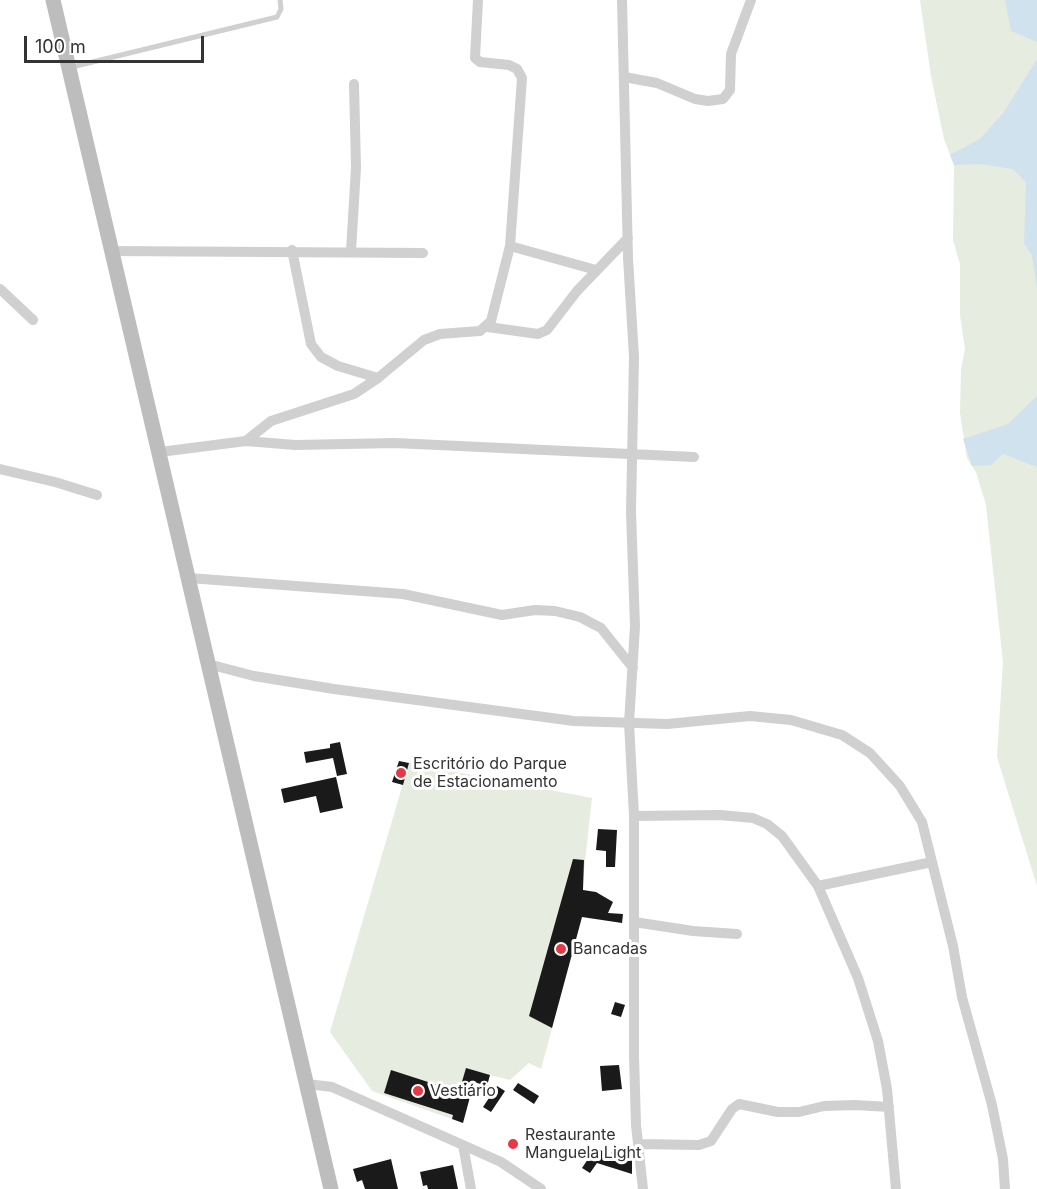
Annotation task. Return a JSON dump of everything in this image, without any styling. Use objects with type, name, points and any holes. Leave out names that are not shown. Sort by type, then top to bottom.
[{"type":"main road","points":[[52,0],[160,452],[331,1189]]},
{"type":"street","points":[[478,0],[475,58],[480,62],[509,65],[517,69],[522,78],[510,246],[488,327]]},
{"type":"street","points":[[621,0],[634,357],[631,454],[635,626],[629,723],[634,816],[634,1056],[638,1144],[643,1189]]},
{"type":"street","points":[[624,76],[657,83],[695,99],[708,101],[723,99],[730,90],[731,54],[751,0]]},
{"type":"street","points":[[351,251],[356,168],[354,84]]},
{"type":"street","points":[[246,441],[271,421],[354,394],[378,378],[424,340],[440,334],[480,331],[488,327],[538,334],[547,330],[596,270],[628,238]]},
{"type":"street","points":[[510,246],[596,270]]},
{"type":"street","points":[[292,250],[311,344],[321,357],[338,366],[378,378]]},
{"type":"street","points":[[111,251],[292,250],[423,253]]},
{"type":"street","points":[[0,289],[33,320]]},
{"type":"street","points":[[160,452],[246,441],[295,445],[395,443],[694,458]]},
{"type":"street","points":[[0,469],[97,495]]},
{"type":"street","points":[[189,578],[403,594],[502,615],[535,610],[555,611],[580,617],[601,628],[633,668]]},
{"type":"street","points":[[208,664],[254,676],[574,722],[667,724],[750,716],[791,720],[842,735],[870,753],[900,786],[922,822],[954,946],[963,997],[992,1104],[1003,1159],[1005,1189]]},
{"type":"street","points":[[634,816],[720,815],[760,821],[782,836],[818,886],[871,1011],[889,1107],[896,1189]]},
{"type":"street","points":[[818,886],[932,862]]},
{"type":"street","points":[[634,922],[693,931],[737,933]]},
{"type":"street","points":[[307,1084],[332,1087],[501,1162],[541,1189]]},
{"type":"street","points":[[638,1144],[699,1145],[711,1141],[732,1109],[739,1104],[778,1112],[799,1112],[824,1106],[889,1107]]},
{"type":"street","points":[[463,1145],[471,1189]]},
{"type":"lane","points":[[68,68],[277,17],[281,9],[280,0]]},
{"type":"shaded area","points":[[920,0],[1037,0],[1037,886],[997,757],[1003,662],[986,505],[976,472],[967,458],[960,413],[961,369],[965,349],[960,315],[960,264],[953,240],[954,165],[944,139],[931,76]]},
{"type":"shaded area","points":[[409,763],[592,798],[579,917],[581,922],[541,1069],[529,1063],[510,1080],[466,1069],[452,1119],[372,1091],[330,1032]]},
{"type":"water","points":[[1005,0],[1037,0],[1037,42],[1011,31]]},
{"type":"water","points":[[1037,59],[1037,289],[1032,255],[1024,244],[1026,182],[1013,169],[981,164],[954,165],[950,155],[980,139],[1004,112]]},
{"type":"water","points":[[1037,396],[1037,467],[1003,454],[991,465],[972,466],[963,439],[1008,424]]},
{"type":"building","points":[[340,742],[347,774],[337,776],[333,758],[306,763],[304,752],[330,748],[330,744]]},
{"type":"building","name":"Escritório do Parque de Estacionamento","points":[[399,761],[409,763],[403,785],[392,782]]},
{"type":"building","points":[[336,777],[343,808],[320,813],[316,796],[284,803],[281,789]]},
{"type":"building","points":[[598,829],[617,830],[615,867],[606,867],[606,851],[596,850]]},
{"type":"building","name":"Bancadas","points":[[573,859],[584,860],[583,890],[596,892],[613,902],[608,913],[623,914],[622,923],[582,917],[552,1028],[529,1016]]},
{"type":"building","points":[[615,1002],[625,1005],[621,1017],[611,1014]]},
{"type":"building","points":[[619,1065],[622,1089],[602,1091],[600,1066]]},
{"type":"building","name":"Vestiário","points":[[466,1068],[490,1075],[487,1086],[474,1082],[463,1123],[452,1119],[453,1115],[384,1093],[391,1070],[459,1092]]},
{"type":"building","points":[[518,1083],[539,1096],[534,1104],[513,1090]]},
{"type":"building","points":[[497,1086],[505,1091],[491,1112],[483,1107]]},
{"type":"building","points":[[614,1146],[631,1152],[628,1159],[632,1160],[632,1174],[597,1163],[590,1173],[582,1168],[596,1147],[610,1156]]},
{"type":"building","points":[[391,1159],[398,1189],[365,1189],[362,1180],[357,1182],[353,1169]]},
{"type":"building","points":[[453,1165],[458,1189],[428,1189],[427,1185],[423,1186],[420,1172]]},
{"type":"place","name":"Escritório do Parque de Estacionamento","points":[[401,773]]},
{"type":"place","name":"Bancadas","points":[[561,949]]},
{"type":"place","name":"Vestiário","points":[[418,1091]]},
{"type":"place","name":"Restaurante Manguela Light","points":[[513,1144]]}]
